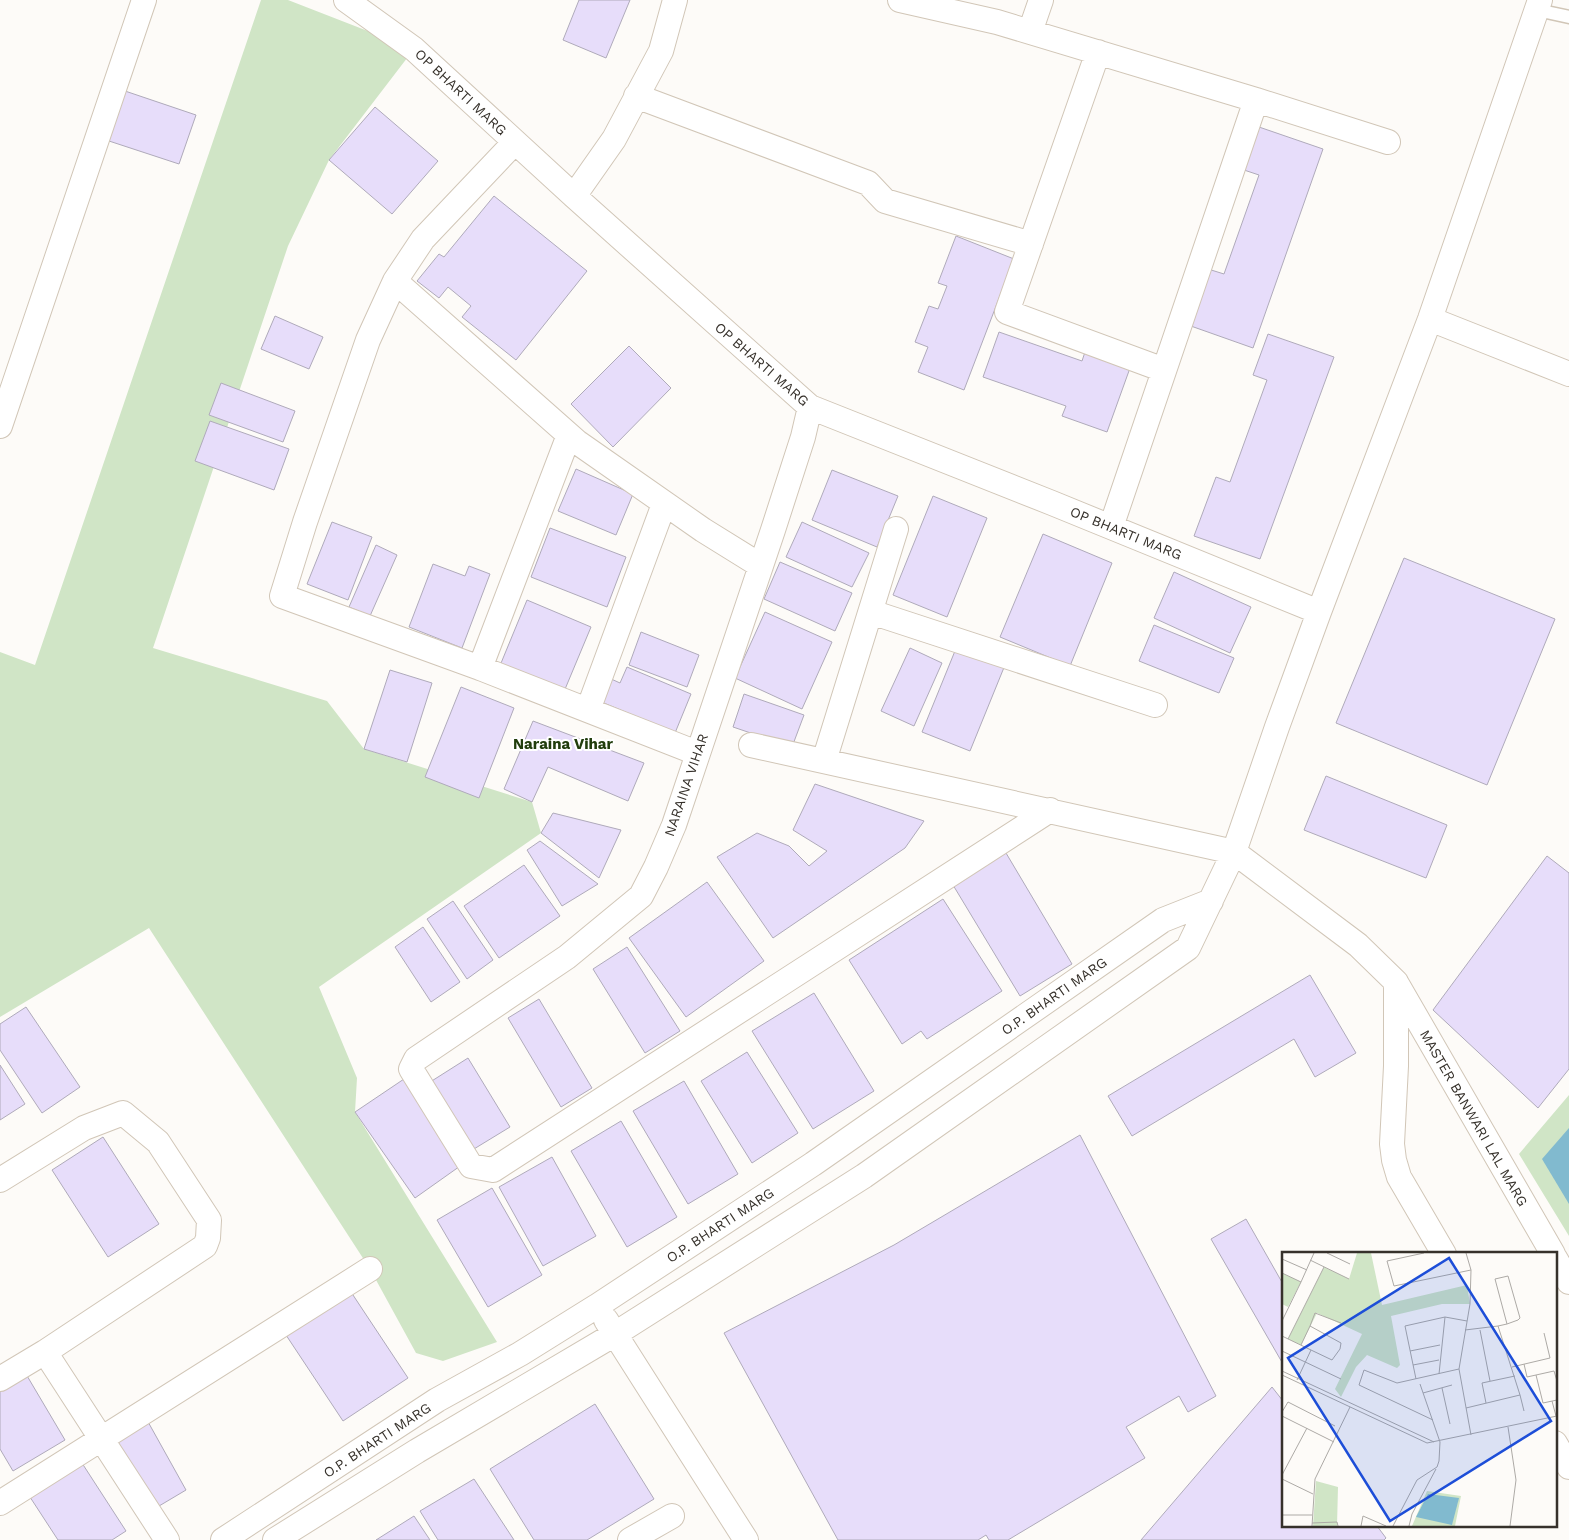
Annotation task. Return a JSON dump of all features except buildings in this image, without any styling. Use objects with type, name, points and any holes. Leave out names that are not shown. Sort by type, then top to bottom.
[{"type":"street","points":[[0,426],[144,0]]},
{"type":"street","name":"OP BHARTI MARG","points":[[346,0],[414,49],[574,196],[810,407],[1319,612]]},
{"type":"street","points":[[574,196],[614,139],[661,51],[676,0]]},
{"type":"street","points":[[900,0],[997,22],[1388,142]]},
{"type":"street","points":[[1030,32],[1041,0]]},
{"type":"street","points":[[275,1540],[417,1451],[615,1334],[864,1176],[1188,948],[1234,852],[1319,612],[1430,319],[1539,5]]},
{"type":"street","points":[[1098,52],[1007,312],[1164,370]]},
{"type":"street","points":[[636,96],[868,183],[885,201],[1031,244]]},
{"type":"street","points":[[1110,527],[1256,100]]},
{"type":"street","points":[[515,142],[423,239],[395,281],[368,340],[305,522],[282,596],[480,668],[697,753]]},
{"type":"street","points":[[395,281],[569,435],[702,530],[761,566]]},
{"type":"street","points":[[1430,319],[1569,374]]},
{"type":"street","name":"NARAINA VIHAR","points":[[810,407],[803,437],[674,825],[641,896],[567,957],[416,1059],[411,1069],[471,1166],[493,1170],[1050,810]]},
{"type":"street","points":[[480,668],[569,435]]},
{"type":"street","points":[[588,710],[664,504]]},
{"type":"street","points":[[824,761],[896,528]]},
{"type":"street","points":[[871,612],[1155,705]]},
{"type":"street","points":[[751,745],[1234,852]]},
{"type":"street","name":"MASTER BANWARI LAL MARG","points":[[1234,852],[1358,945],[1396,982],[1552,1252]]},
{"type":"street","name":"O.P. BHARTI MARG","points":[[223,1540],[437,1400],[520,1354],[597,1306],[813,1164],[1163,920],[1211,901]]},
{"type":"street","points":[[1396,982],[1396,1066],[1392,1144],[1394,1160],[1399,1177],[1443,1252]]},
{"type":"street","points":[[0,1180],[84,1128],[123,1113],[158,1142],[209,1220],[208,1238],[205,1246],[0,1380]]},
{"type":"street","points":[[1556,1260],[1569,1282]]},
{"type":"street","points":[[0,1503],[370,1269]]},
{"type":"street","points":[[597,1306],[746,1540]]},
{"type":"street","points":[[45,1352],[168,1540]]},
{"type":"street","points":[[1556,1445],[1569,1466]]},
{"type":"street","points":[[630,1540],[672,1516]]},
{"type":"lane","points":[[1539,5],[1569,17]]},
{"type":"green space","points":[[261,0],[288,0],[414,49],[329,160],[288,246],[153,648],[327,701],[364,749],[532,802],[541,833],[319,987],[357,1078],[355,1112],[497,1342],[443,1361],[416,1353],[370,1269],[149,928],[0,1017],[0,652],[35,665]]},
{"type":"green space","points":[[1569,1095],[1569,1236],[1519,1154]]},
{"type":"water","points":[[1569,1128],[1569,1204],[1542,1159]]},
{"type":"district","name":"Naraina Vihar","points":[[563,744]]}]
